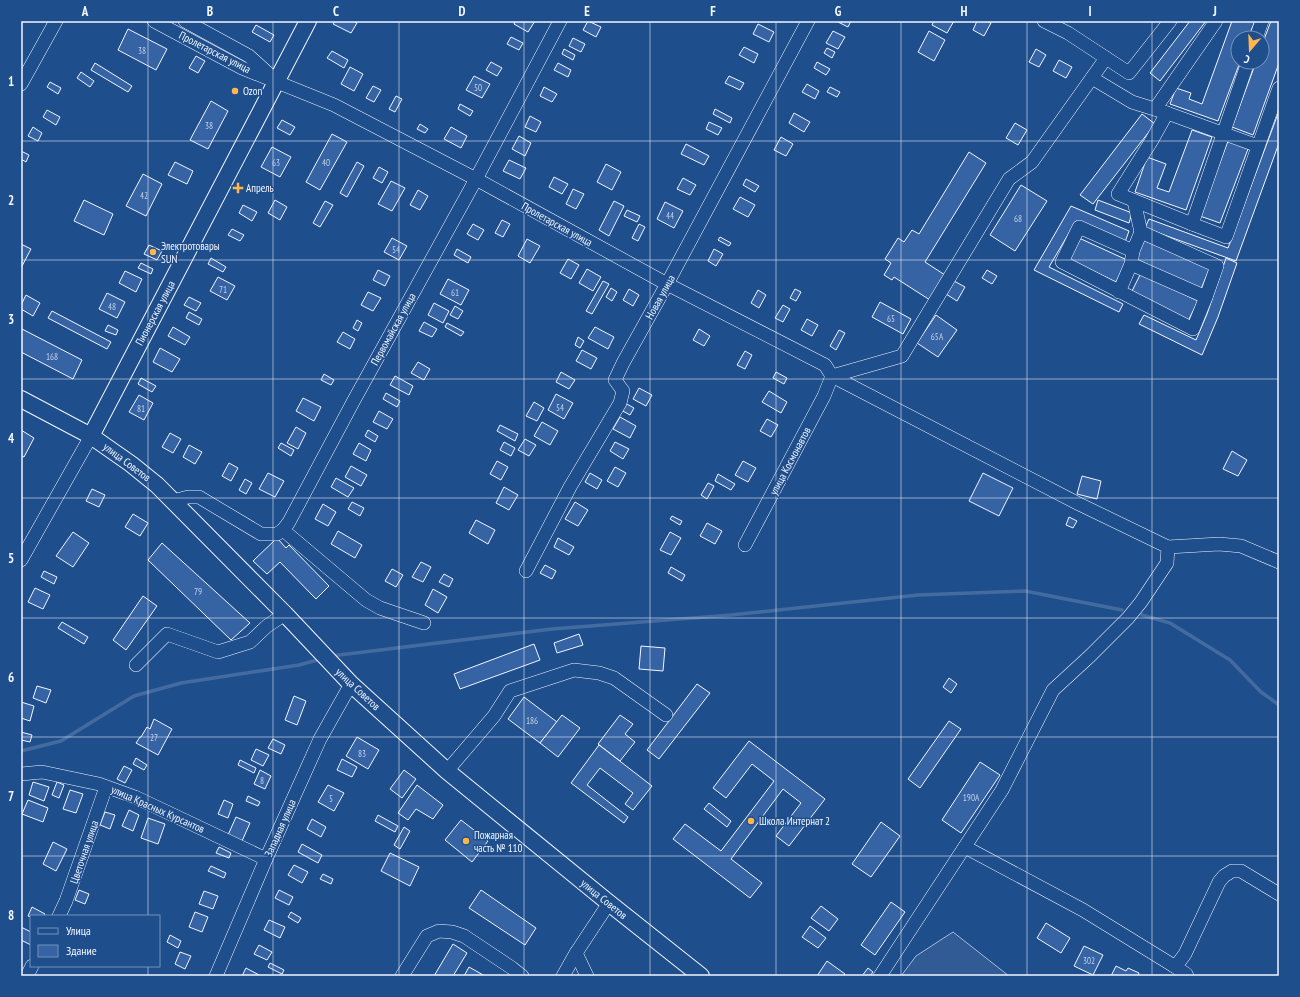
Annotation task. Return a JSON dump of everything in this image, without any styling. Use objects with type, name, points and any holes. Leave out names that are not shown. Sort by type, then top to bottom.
[{"type":"main road","name":"Пионерская улица","points":[[91,436],[308,21]]},
{"type":"main road","name":"улица Советов","points":[[21,399],[91,436],[132,464],[157,485],[285,614],[350,684],[447,771],[701,976]]},
{"type":"street","points":[[21,84],[56,21]]},
{"type":"street","name":"Пролетарская улица","points":[[154,21],[242,68],[334,105],[476,179],[668,284],[825,365],[832,376],[1079,504],[1168,547]]},
{"type":"street","name":"Пролетарская улица","points":[[185,21],[249,56],[276,81]]},
{"type":"street","name":"Первомайская улица","points":[[283,530],[290,522],[353,402],[476,179],[560,21]]},
{"type":"street","name":"Новая улица","points":[[526,571],[570,487],[620,403],[623,390],[615,380],[623,363],[668,284],[808,21]]},
{"type":"street","points":[[1044,21],[1070,27],[1106,58],[1129,73],[1170,21]]},
{"type":"street","points":[[1155,109],[1216,21]]},
{"type":"street","points":[[832,376],[902,356],[1009,179],[1032,162],[1106,58]]},
{"type":"street","points":[[1192,224],[1222,133],[1245,70]]},
{"type":"street","points":[[1092,78],[1132,102],[1258,146]]},
{"type":"street","points":[[1167,113],[1118,194],[1226,237],[1279,88]]},
{"type":"street","points":[[1119,292],[1141,232],[1134,201]]},
{"type":"street","points":[[1141,232],[1217,266],[1206,297],[1193,329],[1062,262],[1079,227],[1132,258],[1206,297]]},
{"type":"street","name":"улица Космонавтов","points":[[745,545],[824,396],[832,376]]},
{"type":"street","name":"Пионерская улица","points":[[21,560],[24,546],[91,436]]},
{"type":"street","points":[[173,501],[188,497],[200,497],[261,534],[277,534],[283,530],[366,600],[380,608],[424,623]]},
{"type":"street","points":[[880,976],[1002,790],[1053,690],[1128,618],[1141,602],[1168,563],[1168,547],[1219,544],[1241,546],[1279,562]]},
{"type":"street","points":[[136,665],[167,634],[218,652],[250,642],[267,626],[285,614]]},
{"type":"street","points":[[447,771],[494,716],[510,691],[574,670],[599,673],[614,678],[666,715]]},
{"type":"street","name":"Западная улица","points":[[216,976],[266,858],[320,739],[350,684]]},
{"type":"street","name":"улица Красных Курсантов","points":[[21,774],[42,772],[99,784],[136,798],[266,858]]},
{"type":"street","name":"Цветочная улица","points":[[59,915],[66,901],[106,787]]},
{"type":"street","points":[[965,847],[1083,910],[1174,966],[1187,976]]},
{"type":"street","points":[[1174,966],[1185,954],[1219,882],[1224,876],[1232,871],[1241,871],[1279,894]]},
{"type":"street","points":[[563,976],[576,953],[609,903]]},
{"type":"street","points":[[402,976],[427,936],[439,931],[452,932],[464,936],[522,976]]},
{"type":"street","points":[[576,953],[587,976]]},
{"type":"street","points":[[27,976],[32,967]]},
{"type":"shaded area","points":[[953,932],[1009,976],[901,976],[916,956]]},
{"type":"building","points":[[335,21],[354,21],[357,23],[351,33],[333,24]]},
{"type":"building","points":[[515,21],[535,21],[528,32],[514,24]]},
{"type":"building","points":[[588,21],[601,27],[596,37],[583,30]]},
{"type":"building","points":[[836,21],[851,21],[848,27]]},
{"type":"building","points":[[934,21],[954,21],[947,33],[932,25]]},
{"type":"building","points":[[977,21],[987,21],[991,23],[984,36],[973,30]]},
{"type":"building","points":[[1190,21],[1206,21],[1160,81],[1150,73]]},
{"type":"building","points":[[1232,21],[1255,21],[1251,30],[1230,30],[1230,70],[1237,70],[1218,121],[1170,104],[1176,88],[1191,93],[1189,99],[1202,104]]},
{"type":"building","points":[[1271,21],[1279,21],[1279,63],[1253,135],[1232,127],[1253,70],[1270,70],[1270,30],[1268,30]]},
{"type":"building","points":[[758,24],[774,32],[769,42],[753,34]]},
{"type":"building","points":[[256,25],[274,35],[270,42],[252,32]]},
{"type":"building","points":[[128,29],[167,49],[156,70],[118,50]]},
{"type":"building","points":[[833,31],[845,37],[838,49],[826,43]]},
{"type":"building","points":[[929,31],[945,40],[934,61],[918,52]]},
{"type":"building","points":[[511,37],[523,43],[519,50],[507,44]]},
{"type":"building","points":[[573,38],[585,44],[581,52],[569,46]]},
{"type":"building","points":[[744,47],[758,54],[754,63],[739,55]]},
{"type":"building","points":[[827,48],[835,52],[832,58],[824,53]]},
{"type":"building","points":[[564,49],[575,55],[573,60],[562,54]]},
{"type":"building","points":[[1036,49],[1046,55],[1039,67],[1029,62]]},
{"type":"building","points":[[332,51],[348,60],[344,68],[327,58]]},
{"type":"building","points":[[196,56],[205,61],[198,73],[189,68]]},
{"type":"building","points":[[1059,60],[1072,67],[1066,78],[1053,71]]},
{"type":"building","points":[[491,62],[502,68],[497,76],[486,70]]},
{"type":"building","points":[[817,62],[830,69],[826,75],[814,68]]},
{"type":"building","points":[[95,63],[132,86],[128,92],[91,70]]},
{"type":"building","points":[[558,63],[571,70],[568,77],[554,70]]},
{"type":"building","points":[[350,67],[363,74],[354,91],[341,84]]},
{"type":"building","points":[[81,72],[94,81],[90,87],[77,78]]},
{"type":"building","points":[[474,76],[490,84],[482,98],[466,90]]},
{"type":"building","points":[[729,76],[744,83],[740,90],[725,83]]},
{"type":"building","points":[[50,82],[61,88],[58,94],[47,87]]},
{"type":"building","points":[[807,84],[819,91],[815,99],[802,92]]},
{"type":"building","points":[[373,86],[381,90],[374,102],[366,98]]},
{"type":"building","points":[[544,87],[557,94],[552,102],[540,96]]},
{"type":"building","points":[[830,87],[840,92],[837,97],[827,92]]},
{"type":"building","points":[[396,96],[402,99],[395,112],[389,109]]},
{"type":"building","points":[[211,101],[228,111],[208,149],[190,140]]},
{"type":"building","points":[[460,104],[473,111],[470,116],[458,109]]},
{"type":"building","points":[[715,109],[732,118],[730,123],[713,114]]},
{"type":"building","points":[[47,110],[60,117],[56,125],[43,117]]},
{"type":"building","points":[[1279,111],[1279,143],[1236,261],[1145,228],[1149,219],[1228,248]]},
{"type":"building","points":[[794,113],[810,122],[804,132],[789,123]]},
{"type":"building","points":[[1142,114],[1155,124],[1093,204],[1080,195]]},
{"type":"building","points":[[530,116],[541,122],[536,132],[525,127]]},
{"type":"building","points":[[282,120],[295,127],[290,135],[277,128]]},
{"type":"building","points":[[709,122],[722,128],[718,135],[706,129]]},
{"type":"building","points":[[1015,123],[1027,130],[1018,145],[1006,138]]},
{"type":"building","points":[[420,124],[428,129],[425,133],[417,129]]},
{"type":"building","points":[[33,127],[42,133],[38,141],[28,136]]},
{"type":"building","points":[[451,127],[467,136],[461,148],[444,139]]},
{"type":"building","points":[[1192,130],[1212,137],[1186,210],[1135,192],[1147,157],[1166,164],[1157,188],[1169,192]]},
{"type":"building","points":[[332,134],[347,142],[320,190],[306,182]]},
{"type":"building","points":[[519,136],[531,143],[525,156],[512,149]]},
{"type":"building","points":[[781,137],[793,144],[786,156],[774,150]]},
{"type":"building","points":[[1228,141],[1248,149],[1220,223],[1200,216]]},
{"type":"building","points":[[686,144],[709,156],[704,165],[681,154]]},
{"type":"building","points":[[272,147],[291,157],[280,177],[261,167]]},
{"type":"building","points":[[21,151],[29,155],[26,162],[21,159]]},
{"type":"building","points":[[969,152],[986,163],[925,262],[945,275],[930,300],[894,277],[892,280],[884,275],[891,263],[885,259],[898,238],[904,242],[912,230],[919,234]]},
{"type":"building","points":[[509,160],[526,168],[520,179],[503,171]]},
{"type":"building","points":[[175,162],[193,171],[187,184],[168,175]]},
{"type":"building","points":[[357,162],[364,166],[347,197],[340,193]]},
{"type":"building","points":[[606,164],[621,172],[612,190],[597,182]]},
{"type":"building","points":[[379,167],[388,172],[382,183],[373,178]]},
{"type":"building","points":[[143,174],[162,184],[146,216],[126,206]]},
{"type":"building","points":[[554,177],[568,184],[562,194],[549,187]]},
{"type":"building","points":[[683,178],[696,185],[690,195],[677,189]]},
{"type":"building","points":[[746,179],[759,186],[755,192],[743,185]]},
{"type":"building","points":[[391,181],[405,188],[392,211],[378,204]]},
{"type":"building","points":[[1021,185],[1047,201],[1015,251],[990,235]]},
{"type":"building","points":[[573,189],[584,194],[576,209],[566,204]]},
{"type":"building","points":[[418,190],[428,196],[420,210],[410,205]]},
{"type":"building","points":[[740,197],[755,205],[748,217],[733,209]]},
{"type":"building","points":[[84,200],[113,214],[104,235],[74,221]]},
{"type":"building","points":[[275,200],[287,207],[280,220],[268,213]]},
{"type":"building","points":[[1098,200],[1132,213],[1129,223],[1095,210]]},
{"type":"building","points":[[325,201],[333,205],[320,227],[313,223]]},
{"type":"building","points":[[614,201],[624,206],[609,236],[599,230]]},
{"type":"building","points":[[665,202],[683,211],[674,228],[657,219]]},
{"type":"building","points":[[243,205],[257,212],[252,221],[239,213]]},
{"type":"building","points":[[1071,206],[1129,231],[1125,242],[1076,221],[1049,267],[1123,304],[1119,312],[1034,270]]},
{"type":"building","points":[[627,210],[640,216],[637,222],[624,216]]},
{"type":"building","points":[[502,220],[510,224],[503,237],[495,233]]},
{"type":"building","points":[[473,224],[484,230],[478,240],[467,234]]},
{"type":"building","points":[[639,224],[645,227],[638,241],[632,238]]},
{"type":"building","points":[[232,229],[244,235],[240,241],[228,235]]},
{"type":"building","points":[[720,237],[731,243],[729,246],[718,240]]},
{"type":"building","points":[[392,238],[407,246],[399,260],[384,252]]},
{"type":"building","points":[[1079,238],[1127,260],[1116,282],[1068,259]]},
{"type":"building","points":[[527,239],[540,246],[530,263],[518,256]]},
{"type":"building","points":[[1144,240],[1210,267],[1201,289],[1135,261]]},
{"type":"building","points":[[21,244],[31,249],[21,268]]},
{"type":"building","name":"Электротовары SUN","points":[[149,245],[162,251],[157,260],[144,254]]},
{"type":"building","points":[[457,249],[471,257],[468,263],[454,255]]},
{"type":"building","points":[[714,249],[723,254],[716,266],[708,261]]},
{"type":"building","points":[[211,258],[226,267],[223,272],[208,264]]},
{"type":"building","points":[[1226,258],[1237,263],[1218,317],[1202,355],[1139,324],[1144,315],[1196,340],[1207,314]]},
{"type":"building","points":[[568,259],[579,265],[571,279],[560,273]]},
{"type":"building","points":[[141,263],[153,269],[151,274],[138,268]]},
{"type":"building","points":[[587,269],[601,277],[593,291],[579,283]]},
{"type":"building","points":[[378,270],[390,276],[385,286],[373,280]]},
{"type":"building","points":[[987,270],[997,276],[992,284],[982,278]]},
{"type":"building","points":[[125,271],[142,279],[136,292],[119,283]]},
{"type":"building","points":[[1141,273],[1198,301],[1188,321],[1131,293]]},
{"type":"building","points":[[218,277],[235,286],[227,300],[210,291]]},
{"type":"building","points":[[448,279],[469,290],[461,305],[440,294]]},
{"type":"building","points":[[603,281],[609,284],[592,314],[586,311]]},
{"type":"building","points":[[954,281],[965,287],[957,301],[946,294]]},
{"type":"building","points":[[611,288],[617,292],[612,301],[606,297]]},
{"type":"building","points":[[629,289],[639,295],[633,306],[623,300]]},
{"type":"building","points":[[795,289],[801,292],[796,301],[790,298]]},
{"type":"building","points":[[758,290],[766,295],[759,308],[751,303]]},
{"type":"building","points":[[368,292],[381,298],[373,311],[361,305]]},
{"type":"building","points":[[107,293],[125,302],[117,318],[99,309]]},
{"type":"building","points":[[26,295],[40,303],[33,316],[21,309],[21,305]]},
{"type":"building","points":[[189,297],[201,303],[196,311],[184,305]]},
{"type":"building","points":[[880,302],[911,319],[903,334],[872,317]]},
{"type":"building","points":[[434,303],[449,311],[443,323],[428,315]]},
{"type":"building","points":[[783,305],[790,309],[783,322],[775,318]]},
{"type":"building","points":[[455,306],[463,311],[458,319],[450,315]]},
{"type":"building","points":[[52,311],[111,342],[107,349],[48,318]]},
{"type":"building","points":[[189,312],[202,319],[199,325],[186,318]]},
{"type":"building","points":[[936,315],[957,330],[938,357],[917,343]]},
{"type":"building","points":[[807,319],[818,325],[812,336],[801,330]]},
{"type":"building","points":[[357,320],[362,323],[358,331],[353,328]]},
{"type":"building","points":[[424,322],[437,329],[432,337],[419,331]]},
{"type":"building","points":[[447,323],[464,332],[461,336],[445,327]]},
{"type":"building","points":[[108,325],[118,330],[116,335],[105,331]]},
{"type":"building","points":[[173,327],[190,337],[185,345],[168,336]]},
{"type":"building","points":[[595,327],[614,337],[608,349],[588,338]]},
{"type":"building","points":[[22,329],[82,360],[73,379],[21,352]]},
{"type":"building","points":[[699,329],[710,336],[704,346],[693,340]]},
{"type":"building","points":[[839,330],[845,333],[836,350],[830,346]]},
{"type":"building","points":[[343,332],[355,339],[350,349],[337,342]]},
{"type":"building","points":[[578,337],[584,341],[580,348],[575,345]]},
{"type":"building","points":[[160,348],[180,359],[172,372],[153,362]]},
{"type":"building","points":[[582,350],[597,358],[591,369],[576,361]]},
{"type":"building","points":[[745,351],[752,355],[745,369],[737,365]]},
{"type":"building","points":[[418,362],[430,369],[424,380],[411,373]]},
{"type":"building","points":[[561,372],[575,380],[569,389],[556,382]]},
{"type":"building","points":[[776,372],[787,378],[784,384],[773,378]]},
{"type":"building","points":[[324,374],[334,380],[331,385],[321,380]]},
{"type":"building","points":[[395,376],[413,386],[409,395],[390,385]]},
{"type":"building","points":[[141,378],[156,386],[152,392],[138,384]]},
{"type":"building","points":[[639,388],[652,395],[646,406],[633,399]]},
{"type":"building","points":[[769,391],[787,402],[781,413],[762,402]]},
{"type":"building","points":[[386,393],[400,401],[397,407],[383,399]]},
{"type":"building","points":[[556,394],[573,403],[564,419],[548,410]]},
{"type":"building","points":[[139,395],[153,403],[144,420],[129,412]]},
{"type":"building","points":[[303,398],[321,407],[314,421],[296,411]]},
{"type":"building","points":[[534,402],[544,408],[537,421],[526,416]]},
{"type":"building","points":[[625,403],[634,408],[630,415],[621,410]]},
{"type":"building","points":[[379,411],[393,419],[387,429],[373,422]]},
{"type":"building","points":[[620,417],[636,426],[630,438],[613,429]]},
{"type":"building","points":[[767,419],[778,425],[771,437],[760,431]]},
{"type":"building","points":[[542,422],[558,431],[550,445],[534,436]]},
{"type":"building","points":[[500,425],[518,434],[515,441],[497,431]]},
{"type":"building","points":[[296,427],[306,433],[298,449],[287,443]]},
{"type":"building","points":[[21,430],[34,438],[24,457],[21,456]]},
{"type":"building","points":[[368,430],[378,436],[375,442],[365,436]]},
{"type":"building","points":[[170,433],[181,439],[173,453],[162,447]]},
{"type":"building","points":[[525,439],[536,445],[529,456],[518,450]]},
{"type":"building","points":[[504,442],[515,448],[511,456],[500,450]]},
{"type":"building","points":[[615,442],[629,449],[623,459],[610,451]]},
{"type":"building","points":[[281,443],[294,450],[291,456],[278,448]]},
{"type":"building","points":[[359,443],[371,450],[366,461],[353,454]]},
{"type":"building","points":[[189,445],[202,452],[195,464],[183,457]]},
{"type":"building","points":[[1232,451],[1247,460],[1238,476],[1223,469]]},
{"type":"building","points":[[497,461],[508,467],[501,480],[490,474]]},
{"type":"building","points":[[743,461],[756,468],[748,482],[735,475]]},
{"type":"building","points":[[229,463],[238,468],[231,481],[222,476]]},
{"type":"building","points":[[351,466],[367,475],[361,486],[345,477]]},
{"type":"building","points":[[615,467],[626,473],[618,487],[607,481]]},
{"type":"building","points":[[268,473],[284,481],[275,497],[259,489]]},
{"type":"building","points":[[590,473],[602,480],[597,489],[585,482]]},
{"type":"building","points":[[983,473],[1013,488],[999,516],[969,501]]},
{"type":"building","points":[[718,474],[735,484],[731,490],[715,481]]},
{"type":"building","points":[[1082,476],[1101,481],[1097,499],[1077,494]]},
{"type":"building","points":[[336,478],[354,488],[348,497],[331,487]]},
{"type":"building","points":[[245,479],[252,483],[246,494],[239,490]]},
{"type":"building","points":[[708,483],[714,486],[707,499],[701,495]]},
{"type":"building","points":[[504,487],[518,495],[509,510],[496,503]]},
{"type":"building","points":[[92,489],[105,495],[99,507],[86,501]]},
{"type":"building","points":[[352,502],[364,508],[360,516],[348,509]]},
{"type":"building","points":[[575,502],[588,510],[578,526],[565,519]]},
{"type":"building","points":[[323,504],[336,512],[328,526],[315,519]]},
{"type":"building","points":[[133,514],[148,523],[140,536],[125,527]]},
{"type":"building","points":[[672,516],[682,521],[680,525],[670,519]]},
{"type":"building","points":[[1069,517],[1077,521],[1073,528],[1066,525]]},
{"type":"building","points":[[476,520],[495,530],[488,544],[469,533]]},
{"type":"building","points":[[707,523],[722,531],[715,544],[700,536]]},
{"type":"building","points":[[338,531],[362,545],[355,558],[331,544]]},
{"type":"building","points":[[73,532],[89,543],[73,567],[56,556]]},
{"type":"building","points":[[670,532],[681,538],[671,555],[660,550]]},
{"type":"building","points":[[277,538],[286,548],[289,545],[329,586],[316,599],[280,562],[267,574],[253,561]]},
{"type":"building","points":[[558,538],[574,547],[569,555],[554,547]]},
{"type":"building","points":[[162,543],[250,623],[231,640],[148,560]]},
{"type":"building","points":[[421,562],[431,567],[423,582],[412,577]]},
{"type":"building","points":[[545,565],[556,571],[552,579],[540,573]]},
{"type":"building","points":[[671,567],[685,575],[682,581],[668,573]]},
{"type":"building","points":[[392,569],[403,575],[396,587],[385,581]]},
{"type":"building","points":[[44,571],[57,577],[54,584],[41,577]]},
{"type":"building","points":[[444,574],[453,579],[449,587],[439,582]]},
{"type":"building","points":[[35,588],[50,595],[43,609],[28,602]]},
{"type":"building","points":[[433,589],[447,597],[438,613],[425,605]]},
{"type":"building","points":[[143,596],[157,606],[126,650],[113,640]]},
{"type":"building","points":[[62,622],[88,637],[84,644],[58,628]]},
{"type":"building","points":[[579,634],[583,645],[557,653],[554,643]]},
{"type":"building","points":[[534,644],[540,660],[460,689],[454,674]]},
{"type":"building","points":[[641,646],[665,648],[663,671],[639,669]]},
{"type":"building","points":[[949,678],[957,684],[951,693],[943,687]]},
{"type":"building","points":[[697,684],[710,693],[659,759],[647,750]]},
{"type":"building","points":[[37,686],[51,690],[46,703],[33,698]]},
{"type":"building","points":[[294,696],[306,701],[297,725],[285,720]]},
{"type":"building","points":[[524,697],[557,722],[540,743],[508,719]]},
{"type":"building","points":[[21,702],[34,706],[30,721],[21,718]]},
{"type":"building","points":[[562,715],[580,728],[558,757],[540,743]]},
{"type":"building","points":[[620,715],[633,724],[625,734],[635,742],[620,761],[598,744]]},
{"type":"building","points":[[154,719],[172,729],[158,755],[136,743],[147,727],[150,729]]},
{"type":"building","points":[[949,721],[961,729],[920,788],[908,779]]},
{"type":"building","points":[[21,732],[32,735],[30,742],[21,740]]},
{"type":"building","points":[[357,737],[379,750],[368,769],[346,756]]},
{"type":"building","points":[[273,739],[285,745],[281,754],[268,748]]},
{"type":"building","points":[[749,741],[825,799],[789,846],[776,836],[801,803],[783,789],[731,859],[762,883],[750,898],[673,839],[685,824],[721,851],[774,781],[752,764],[726,798],[713,788]]},
{"type":"building","points":[[599,745],[652,786],[633,810],[625,804],[633,793],[600,768],[587,785],[628,817],[624,823],[571,783]]},
{"type":"building","points":[[256,749],[269,755],[263,766],[251,760]]},
{"type":"building","points":[[136,758],[147,765],[144,770],[133,764]]},
{"type":"building","points":[[342,759],[357,767],[352,777],[337,770]]},
{"type":"building","points":[[240,760],[256,768],[254,773],[238,765]]},
{"type":"building","points":[[980,762],[1000,775],[961,833],[942,820]]},
{"type":"building","points":[[124,766],[132,770],[125,783],[117,779]]},
{"type":"building","points":[[260,770],[271,776],[265,789],[254,784]]},
{"type":"building","points":[[404,770],[416,779],[402,798],[390,789]]},
{"type":"building","points":[[33,782],[49,787],[44,801],[29,795]]},
{"type":"building","points":[[57,782],[64,785],[59,798],[52,795]]},
{"type":"building","points":[[328,785],[344,793],[334,811],[318,802]]},
{"type":"building","points":[[417,785],[443,805],[433,819],[416,809],[408,820],[398,813]]},
{"type":"building","points":[[70,790],[83,794],[76,813],[63,809]]},
{"type":"building","points":[[248,796],[260,802],[258,806],[246,801]]},
{"type":"building","points":[[28,800],[48,808],[43,822],[22,814]]},
{"type":"building","points":[[224,800],[233,804],[228,818],[218,814]]},
{"type":"building","points":[[709,803],[731,821],[727,827],[704,809]]},
{"type":"building","points":[[129,810],[139,815],[133,831],[122,826]]},
{"type":"building","points":[[105,812],[115,815],[110,829],[100,825]]},
{"type":"building","points":[[378,815],[398,826],[395,832],[375,821]]},
{"type":"building","points":[[236,817],[250,823],[242,841],[228,835]]},
{"type":"building","points":[[148,818],[165,824],[158,844],[141,838]]},
{"type":"building","points":[[312,819],[326,827],[321,837],[307,829]]},
{"type":"building","name":"Пожарная часть № 110","points":[[461,820],[488,841],[472,862],[445,840]]},
{"type":"building","points":[[881,822],[900,836],[871,877],[852,864]]},
{"type":"building","points":[[404,827],[410,831],[400,849],[394,845]]},
{"type":"building","points":[[53,842],[67,849],[56,871],[43,864]]},
{"type":"building","points":[[302,844],[322,855],[318,863],[298,852]]},
{"type":"building","points":[[219,847],[231,853],[229,858],[216,853]]},
{"type":"building","points":[[390,853],[419,867],[410,886],[381,871]]},
{"type":"building","points":[[294,865],[308,872],[302,883],[288,875]]},
{"type":"building","points":[[211,866],[226,873],[224,878],[208,871]]},
{"type":"building","points":[[323,874],[333,879],[331,884],[320,879]]},
{"type":"building","points":[[79,890],[89,894],[85,904],[75,900]]},
{"type":"building","points":[[279,890],[293,897],[289,905],[275,898]]},
{"type":"building","points":[[481,890],[536,928],[525,945],[469,908]]},
{"type":"building","points":[[204,891],[218,896],[213,909],[199,904]]},
{"type":"building","points":[[891,902],[905,912],[875,955],[861,945]]},
{"type":"building","points":[[821,906],[838,919],[829,931],[811,918]]},
{"type":"building","points":[[32,907],[45,914],[44,915],[28,916]]},
{"type":"building","points":[[195,912],[208,917],[202,932],[189,927]]},
{"type":"building","points":[[291,912],[301,918],[298,923],[288,917]]},
{"type":"building","points":[[269,920],[285,927],[280,938],[264,930]]},
{"type":"building","points":[[1046,923],[1070,938],[1061,953],[1037,938]]},
{"type":"building","points":[[810,926],[826,938],[818,948],[802,937]]},
{"type":"building","points":[[21,927],[30,932],[30,944],[21,940]]},
{"type":"building","points":[[170,935],[181,941],[178,948],[167,942]]},
{"type":"building","points":[[453,944],[467,953],[453,976],[434,976]]},
{"type":"building","points":[[259,945],[272,952],[267,960],[254,954]]},
{"type":"building","points":[[1084,946],[1103,955],[1093,975],[1074,966]]},
{"type":"building","points":[[180,952],[191,956],[185,969],[175,964]]},
{"type":"building","points":[[827,961],[845,974],[843,976],[817,976]]},
{"type":"building","points":[[270,963],[284,970],[282,974],[268,967]]},
{"type":"building","points":[[1116,966],[1126,971],[1128,968],[1139,973],[1138,976],[1111,976]]},
{"type":"building","points":[[469,967],[485,976],[464,976]]},
{"type":"building","points":[[246,968],[261,976],[242,976]]},
{"type":"building","points":[[868,968],[873,972],[870,976],[862,976]]},
{"type":"waterway","points":[[331,656],[552,629],[731,615],[918,595],[1025,591],[1122,610]]},
{"type":"waterway","points":[[1142,615],[1170,623],[1230,660],[1261,692],[1279,705]]},
{"type":"waterway","points":[[21,751],[61,741],[134,696],[181,683],[299,665],[321,659]]},
{"type":"place","name":"Ozon","points":[[235,91]]},
{"type":"place","name":"Апрель","points":[[238,188]]},
{"type":"place","name":"Электротовары SUN","points":[[153,252]]},
{"type":"place","name":"Школа Интернат 2","points":[[751,821]]},
{"type":"place","name":"Пожарная часть № 110","points":[[466,841]]}]
